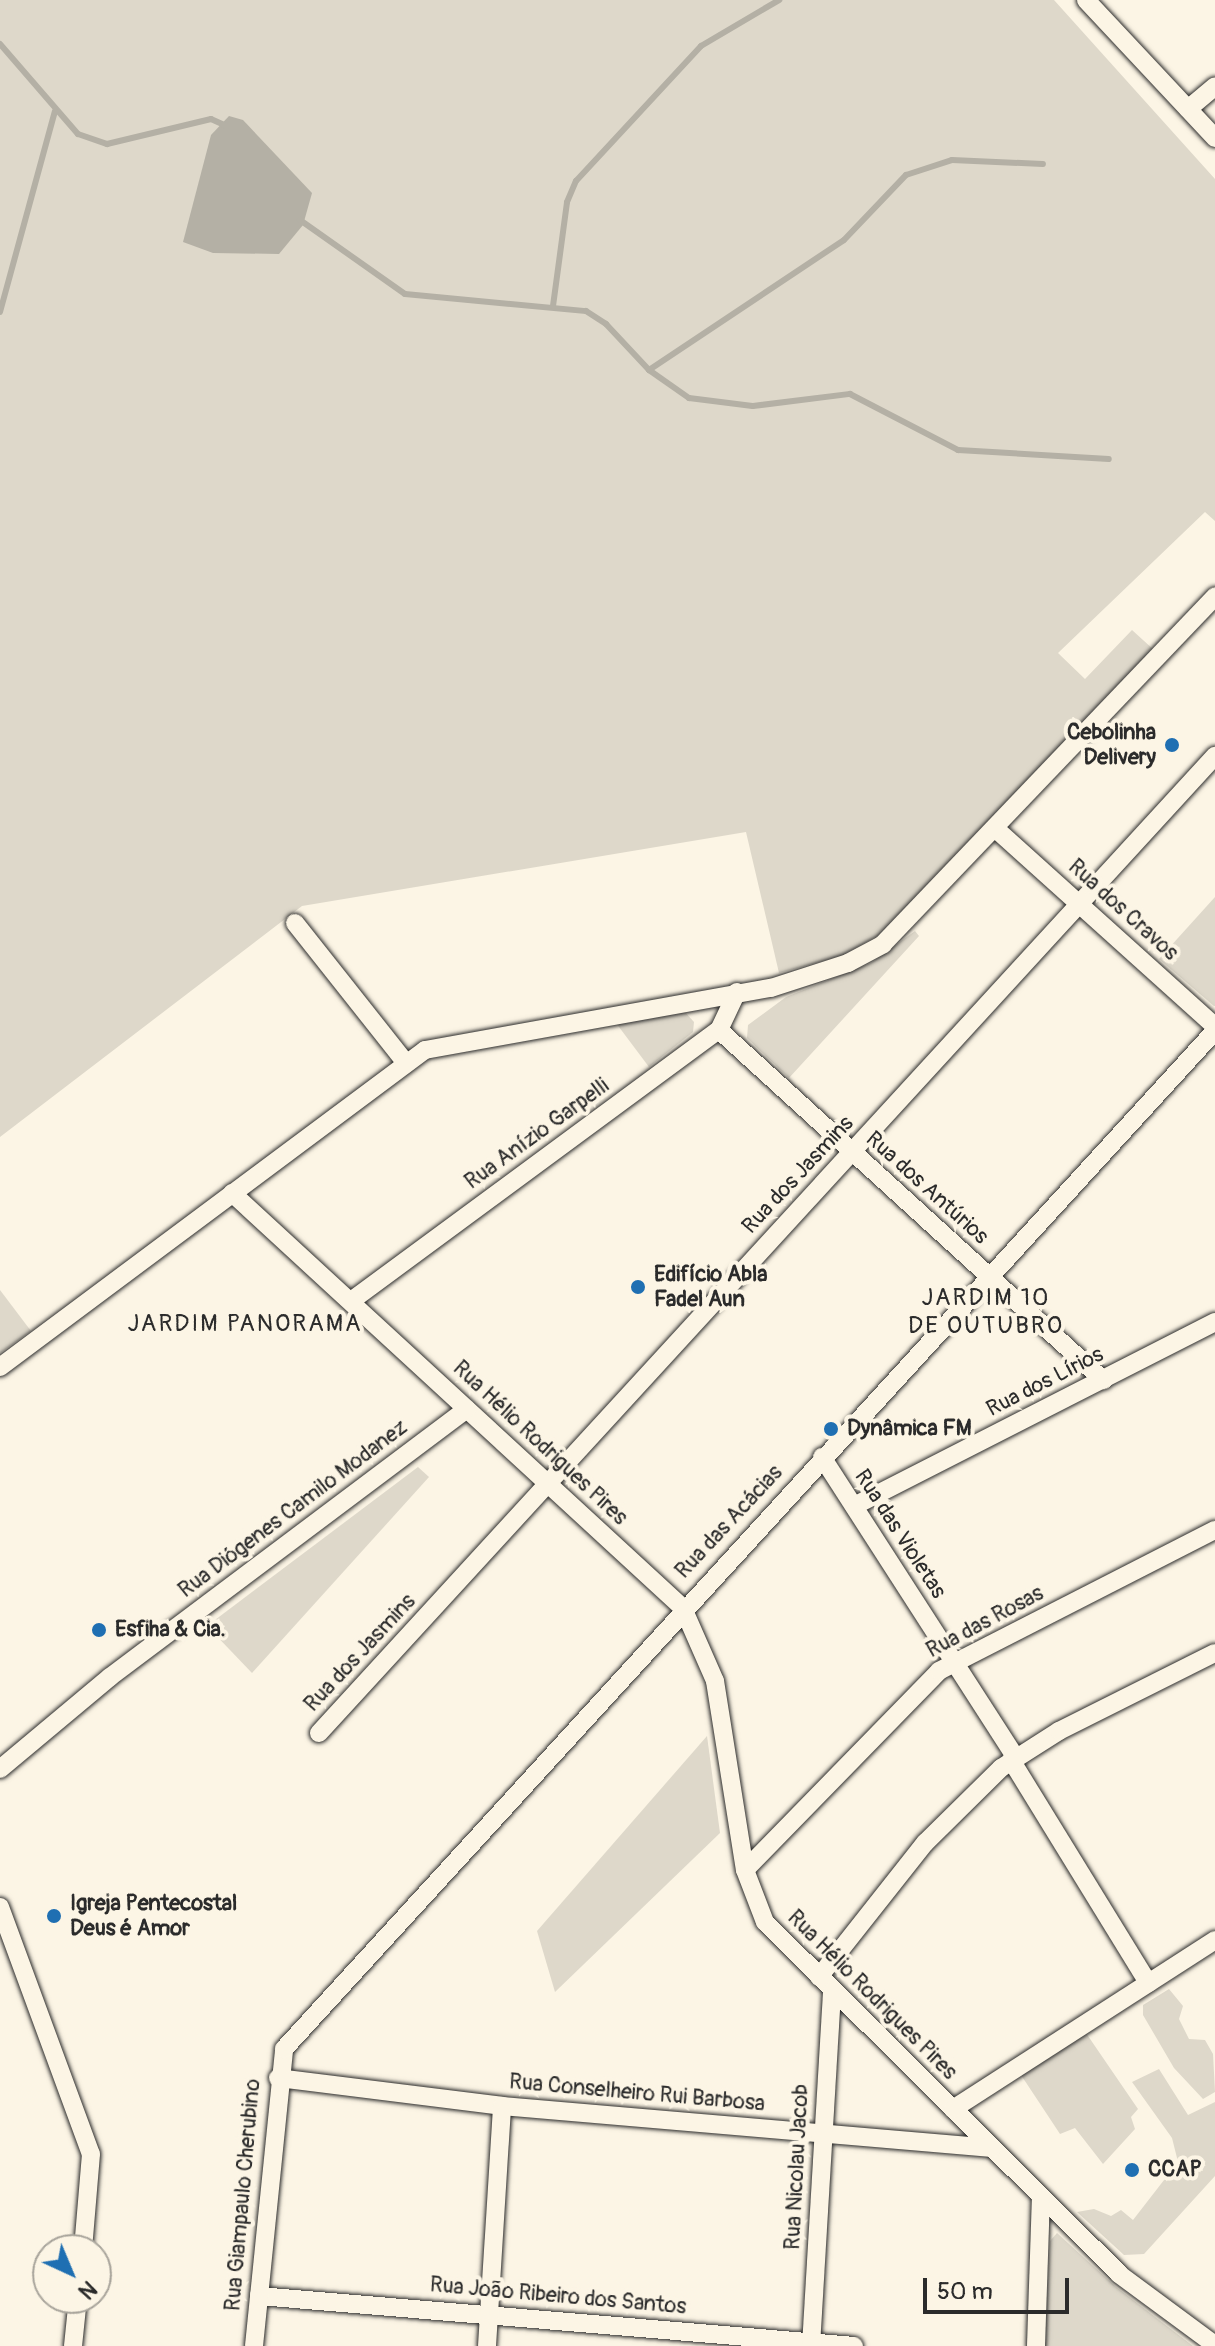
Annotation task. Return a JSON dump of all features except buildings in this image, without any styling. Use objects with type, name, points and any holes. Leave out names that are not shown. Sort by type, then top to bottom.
[{"type":"street","points":[[1090,1],[1215,138]]},
{"type":"street","points":[[1188,109],[1215,86]]},
{"type":"street","points":[[0,1367],[406,1063],[445,1043],[737,992],[826,972],[883,944],[997,830],[1215,596]]},
{"type":"street","name":"Rua dos Jasmins","points":[[319,1733],[1215,756]]},
{"type":"street","name":"Rua dos Cravos","points":[[997,830],[1215,1028]]},
{"type":"street","points":[[295,923],[406,1063]]},
{"type":"street","name":"Rua Anízio Garpelli","points":[[351,1301],[719,1030],[737,992]]},
{"type":"street","name":"Rua das Acácias","points":[[284,2049],[1215,1028]]},
{"type":"street","name":"Rua dos Antúrios","points":[[719,1030],[1103,1380]]},
{"type":"street","name":"Rua Hélio Rodrigues Pires","points":[[232,1193],[683,1608],[715,1681],[745,1870],[765,1922],[1119,2274],[1206,2342]]},
{"type":"street","name":"Rua dos Lírios","points":[[854,1506],[1215,1322]]},
{"type":"street","name":"Rua Diógenes Camilo Modanez","points":[[0,1769],[98,1686],[467,1409]]},
{"type":"street","name":"Rua das Violetas","points":[[822,1457],[953,1661],[1148,1983]]},
{"type":"street","name":"Rua das Rosas","points":[[745,1870],[953,1661],[1215,1530]]},
{"type":"street","points":[[819,1977],[925,1843],[1013,1759],[1215,1653]]},
{"type":"street","points":[[0,1907],[91,2154],[84,2234]]},
{"type":"street","points":[[953,2109],[1215,1940]]},
{"type":"street","name":"Rua Nicolau Jacob","points":[[811,2344],[832,1991]]},
{"type":"street","name":"Rua Giampaulo Cherubino","points":[[254,2346],[278,2078],[284,2049]]},
{"type":"street","name":"Rua Conselheiro Rui Barbosa","points":[[278,2078],[502,2106],[992,2148]]},
{"type":"street","points":[[487,2346],[502,2106]]},
{"type":"street","points":[[1036,2346],[1041,2198]]},
{"type":"street","name":"Rua João Ribeiro dos Santos","points":[[259,2296],[854,2346]]},
{"type":"street","points":[[73,2346],[76,2314]]},
{"type":"shaded area","points":[[0,0],[1054,0],[1215,179],[1215,521],[1205,512],[1058,653],[1085,679],[1132,630],[1154,650],[886,931],[841,956],[779,973],[746,832],[302,906],[0,1137]]},
{"type":"shaded area","points":[[229,116],[243,120],[312,193],[303,225],[279,254],[213,253],[183,242],[211,135]]},
{"type":"shaded area","points":[[1215,897],[1215,1006],[1214,1006],[1159,959]]},
{"type":"shaded area","points":[[915,931],[919,936],[789,1078],[747,1038],[748,1025],[786,997],[871,963]]},
{"type":"shaded area","points":[[685,1012],[694,1022],[693,1032],[649,1067],[616,1023]]},
{"type":"shaded area","points":[[0,1290],[31,1331],[0,1353]]},
{"type":"shaded area","points":[[418,1467],[429,1477],[252,1673],[207,1626]]},
{"type":"shaded area","points":[[707,1736],[720,1833],[555,1992],[537,1931]]},
{"type":"shaded area","points":[[1169,1989],[1183,2006],[1179,2019],[1189,2039],[1205,2040],[1213,2054],[1215,2092],[1203,2099],[1174,2068],[1143,2015],[1143,2005]]},
{"type":"shaded area","points":[[1086,2033],[1138,2109],[1131,2117],[1135,2129],[1103,2164],[1075,2128],[1060,2134],[1021,2075]]},
{"type":"shaded area","points":[[1159,2069],[1188,2115],[1215,2102],[1215,2176],[1144,2254],[1124,2255],[1077,2212],[1094,2209],[1111,2216],[1121,2210],[1133,2220],[1178,2162],[1172,2138],[1132,2082]]},
{"type":"shaded area","points":[[1057,2233],[1116,2287],[1193,2346],[1045,2346],[1050,2241]]},
{"type":"waterway","points":[[553,306],[567,202],[576,181],[701,46],[779,0]]},
{"type":"waterway","points":[[0,44],[78,134],[107,144],[211,119],[227,126]]},
{"type":"waterway","points":[[0,312],[55,111]]},
{"type":"waterway","points":[[649,370],[844,240],[906,175],[952,160],[1043,164]]},
{"type":"waterway","points":[[300,220],[405,294],[586,311],[606,324],[649,370],[689,398],[753,406],[850,394],[958,450],[1109,459]]},
{"type":"place","name":"Cebolinha Delivery","points":[[1172,745]]},
{"type":"place","name":"Edifício Abla Fadel Aun","points":[[638,1287]]},
{"type":"place","name":"Dynâmica FM","points":[[831,1429]]},
{"type":"place","name":"Esfiha & Cia.","points":[[99,1630]]},
{"type":"place","name":"Igreja Pentecostal Deus é Amor","points":[[54,1916]]},
{"type":"place","name":"CCAP","points":[[1132,2170]]},
{"type":"district","name":"JARDIM 10 DE OUTUBRO","points":[[986,1312]]},
{"type":"district","name":"JARDIM PANORAMA","points":[[245,1324]]}]
